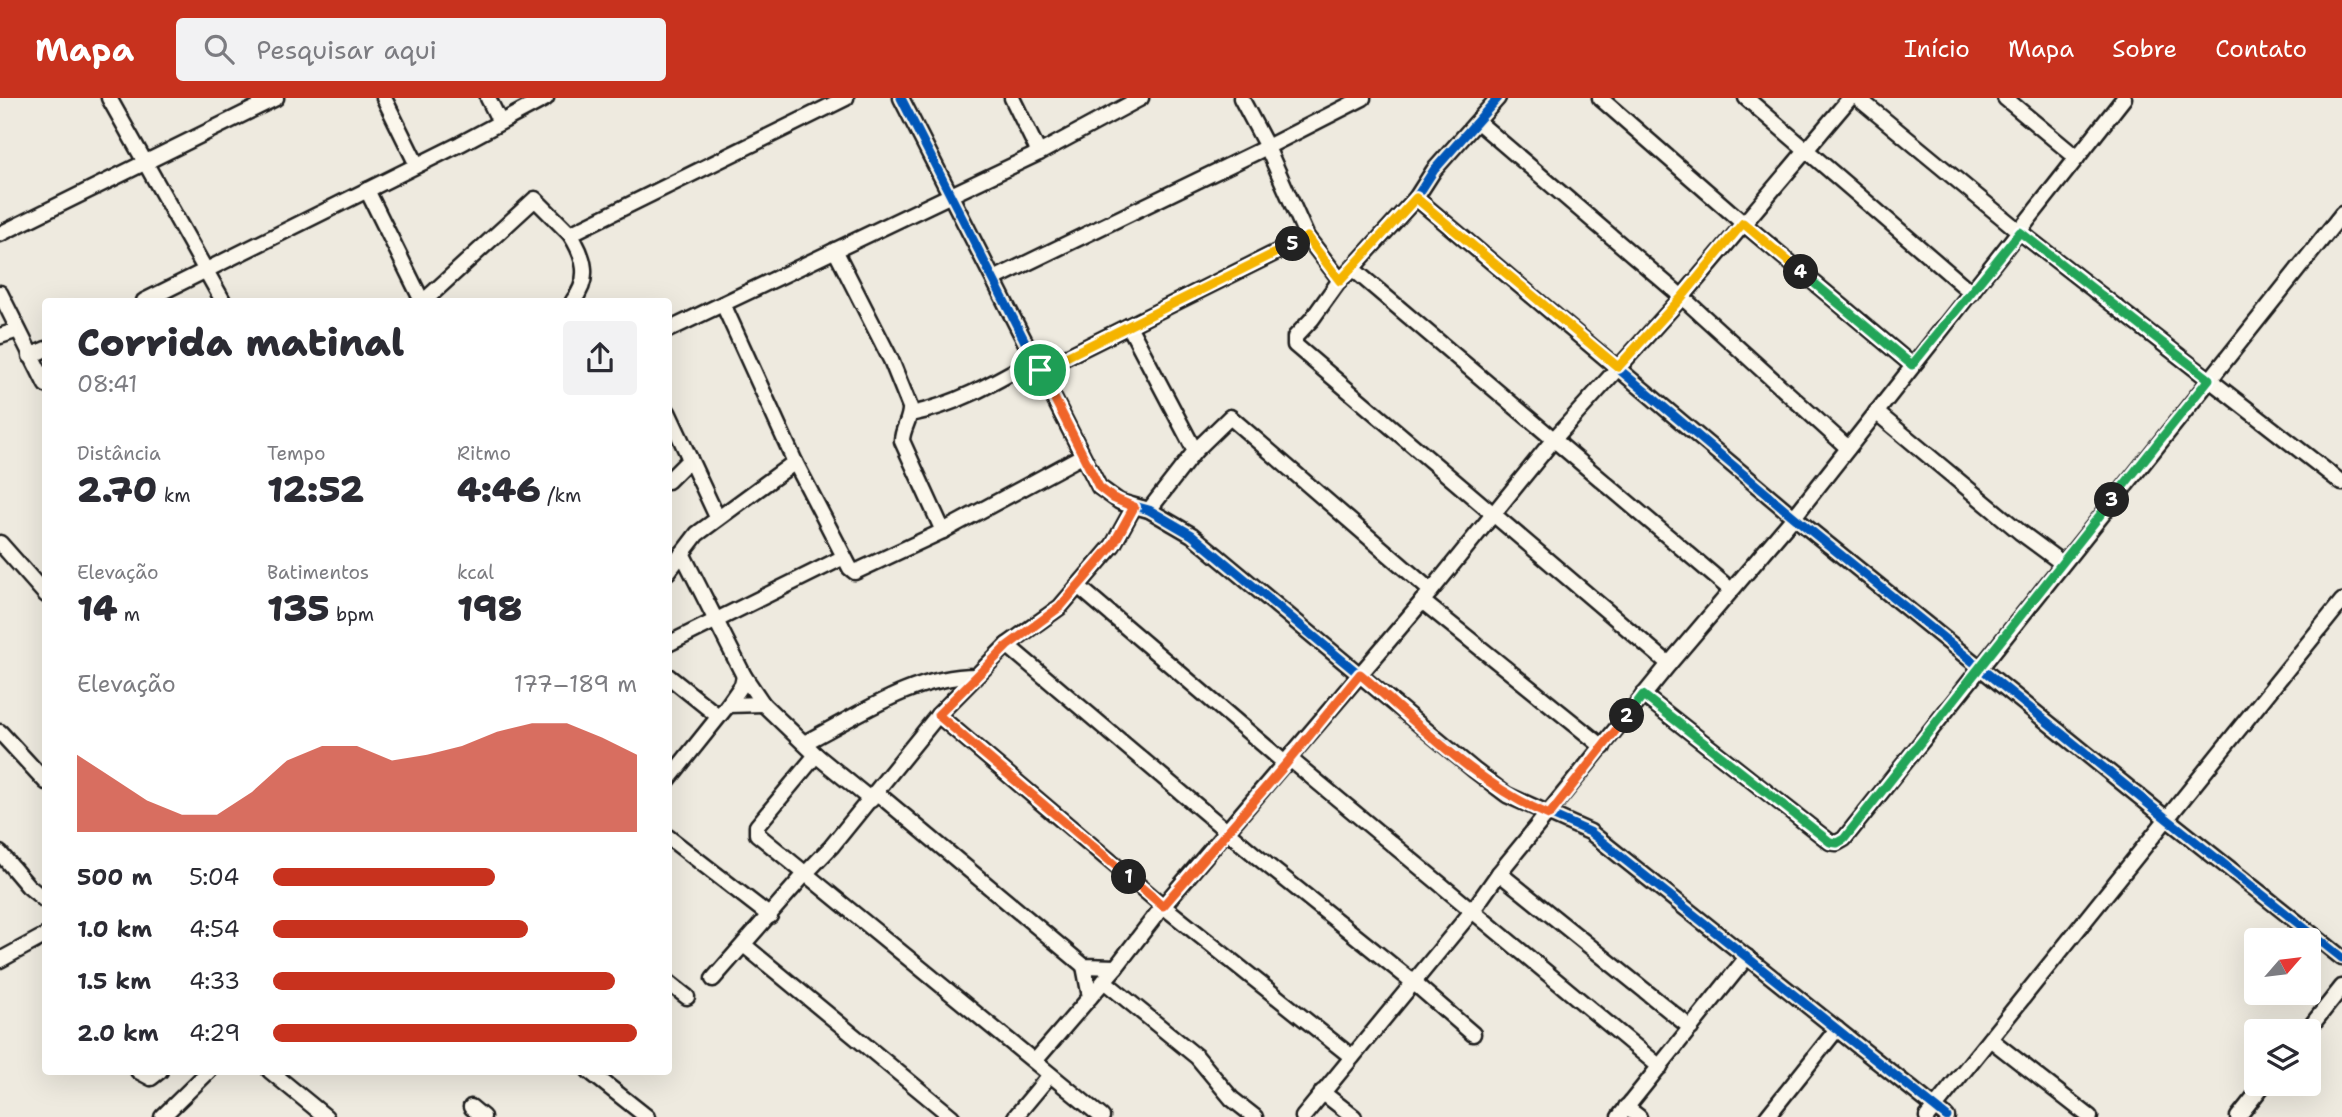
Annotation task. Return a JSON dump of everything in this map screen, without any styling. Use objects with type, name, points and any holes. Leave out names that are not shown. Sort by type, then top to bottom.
[{"type":"street","points":[[109,98],[221,298]]},
{"type":"street","points":[[0,234],[276,98]]},
{"type":"street","points":[[384,98],[417,165]]},
{"type":"street","points":[[488,98],[500,122]]},
{"type":"street","points":[[150,298],[546,98]]},
{"type":"street","points":[[570,234],[846,98]]},
{"type":"street","points":[[901,98],[1099,487],[1113,498],[1179,526],[1208,547],[1474,771],[1507,795],[1590,832],[1837,1029],[1931,1112],[1947,1117]]},
{"type":"street","points":[[1012,98],[1040,153]]},
{"type":"street","points":[[1241,98],[1267,147],[1307,237],[1340,281]]},
{"type":"street","points":[[994,279],[1363,98]]},
{"type":"street","points":[[1498,98],[1434,170],[1416,198],[1340,281],[1295,337],[1295,345],[1668,663]]},
{"type":"street","points":[[1600,98],[1912,365]]},
{"type":"street","points":[[1746,98],[1972,293]]},
{"type":"street","points":[[1035,1061],[1426,596],[1554,439],[1682,297],[1850,98]]},
{"type":"street","points":[[1858,98],[2020,232],[2342,483]]},
{"type":"street","points":[[2004,98],[2077,158]]},
{"type":"street","points":[[1303,1117],[1473,909],[1499,873],[1549,815],[1668,663],[1794,517],[2124,98]]},
{"type":"street","points":[[672,328],[1040,153],[1134,100]]},
{"type":"street","points":[[1478,122],[1682,297],[1848,448]]},
{"type":"street","points":[[368,190],[422,298]]},
{"type":"street","points":[[426,298],[535,198],[570,234],[583,259],[586,273],[578,298]]},
{"type":"street","points":[[1416,198],[1794,517],[2342,958]]},
{"type":"street","points":[[1643,695],[1830,842],[1837,843],[1844,839],[2342,215]]},
{"type":"street","points":[[911,414],[957,400],[1129,326],[1307,237]]},
{"type":"street","points":[[835,250],[891,360],[910,407],[911,414],[901,441],[943,531]]},
{"type":"street","points":[[1353,269],[1731,590]]},
{"type":"street","points":[[0,293],[4,313],[18,330],[42,378]]},
{"type":"street","points":[[723,304],[795,462],[852,571],[857,572],[943,531],[1082,456]]},
{"type":"street","points":[[1129,326],[1195,451]]},
{"type":"street","points":[[0,337],[18,330]]},
{"type":"street","points":[[30,356],[42,351]]},
{"type":"street","points":[[1876,412],[2020,532],[2062,563]]},
{"type":"street","points":[[713,979],[831,847],[938,715],[1007,646],[1060,607],[1141,508],[1230,417],[1426,596],[1603,747]]},
{"type":"street","points":[[672,420],[718,517]]},
{"type":"street","points":[[672,477],[691,458]]},
{"type":"street","points":[[672,567],[697,534],[795,462]]},
{"type":"street","points":[[0,544],[42,591]]},
{"type":"street","points":[[682,553],[744,676],[763,704],[817,755],[874,796],[1084,966],[1116,967]]},
{"type":"street","points":[[672,642],[844,557]]},
{"type":"street","points":[[1078,586],[1288,761],[1473,909],[1660,1067]]},
{"type":"street","points":[[1931,1112],[2342,601]]},
{"type":"street","points":[[1007,646],[1227,832],[1413,982],[1473,1034]]},
{"type":"street","points":[[672,775],[742,685],[744,676]]},
{"type":"street","points":[[804,743],[917,685],[956,676],[976,676]]},
{"type":"street","points":[[672,679],[723,711],[763,704]]},
{"type":"street","points":[[938,715],[1163,906],[1352,1057]]},
{"type":"street","points":[[0,732],[42,778]]},
{"type":"street","points":[[817,755],[755,829],[757,834],[1102,1117]]},
{"type":"street","points":[[672,840],[770,916]]},
{"type":"street","points":[[0,853],[42,897]]},
{"type":"street","points":[[1499,873],[1691,1028]]},
{"type":"street","points":[[0,961],[42,937]]},
{"type":"street","points":[[744,945],[952,1117]]},
{"type":"street","points":[[1639,1117],[1622,1112],[1747,957]]},
{"type":"street","points":[[1084,966],[1090,997]]},
{"type":"street","points":[[1104,981],[1197,1057],[1232,1099],[1255,1117]]},
{"type":"street","points":[[672,985],[687,997]]},
{"type":"street","points":[[2317,1019],[2342,988]]},
{"type":"street","points":[[1767,1117],[1837,1029]]},
{"type":"street","points":[[1990,1039],[2090,1117]]},
{"type":"street","points":[[1015,1117],[1050,1074]]},
{"type":"street","points":[[162,1117],[205,1075]]},
{"type":"street","points":[[275,1075],[326,1117]]},
{"type":"street","points":[[593,1075],[629,1112],[647,1117]]},
{"type":"street","points":[[1322,1092],[1354,1117]]},
{"type":"street","points":[[2238,1117],[2255,1096]]},
{"type":"street","points":[[471,1107],[483,1117]]},
{"type":"cycle path","points":[[901,98],[1099,487],[1120,502],[1149,510],[1192,535],[1474,770],[1507,795],[1590,832],[1947,1117]]},
{"type":"cycle path","points":[[1498,98],[1434,170],[1416,198],[1794,517],[2342,958]]},
{"type":"route","points":[[1416,198],[1618,367],[1682,297],[1743,223],[1912,365],[2020,232],[2209,379],[1844,839],[1837,843],[1830,842],[1643,695],[1549,815],[1507,795],[1474,771],[1360,674],[1163,906],[938,715],[1007,646],[1060,607],[1113,545],[1134,507],[1106,494],[1099,487],[1040,370],[1307,237],[1340,281],[1416,198]]}]
